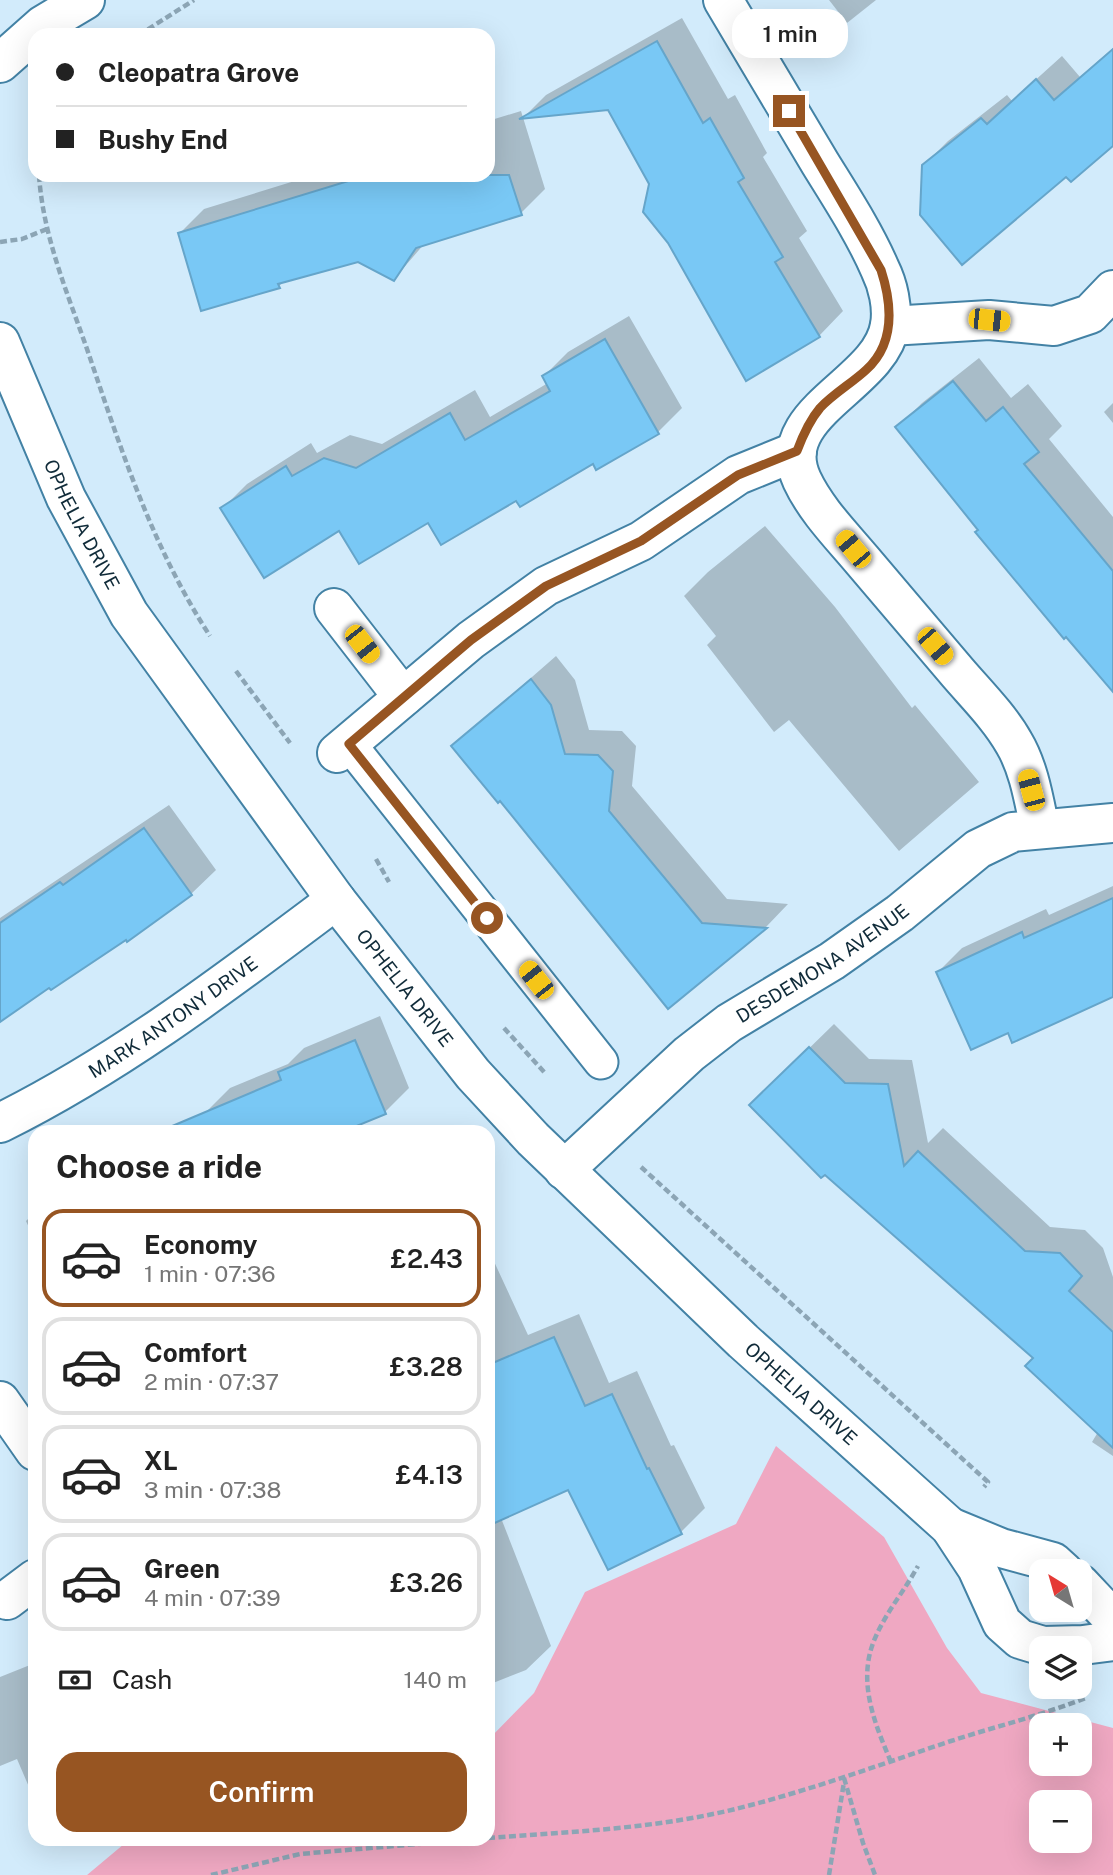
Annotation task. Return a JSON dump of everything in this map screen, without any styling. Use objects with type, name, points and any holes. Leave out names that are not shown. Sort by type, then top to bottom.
[{"type":"street","points":[[40,28],[85,0]]},
{"type":"street","points":[[723,0],[881,270],[890,298],[890,326],[884,345],[869,368],[821,407],[806,428],[797,451],[797,465],[802,480],[820,508],[1014,743],[1026,774],[1040,829]]},
{"type":"street","points":[[0,63],[28,38]]},
{"type":"street","points":[[890,326],[989,320],[1054,326],[1090,314],[1113,290]]},
{"type":"street","name":"OPHELIA DRIVE","points":[[0,342],[66,498],[129,614],[336,900],[473,1074],[564,1170],[743,1341],[950,1527],[978,1568],[1002,1623],[1020,1639],[1043,1646],[1113,1641]]},
{"type":"street","points":[[343,749],[471,640],[546,586],[641,541],[738,475],[797,451]]},
{"type":"street","points":[[334,608],[403,697]]},
{"type":"street","name":"DESDEMONA AVENUE","points":[[564,1170],[689,1054],[729,1023],[832,961],[900,913],[978,849],[1013,832],[1113,823]]},
{"type":"street","name":"MARK ANTONY DRIVE","points":[[0,1123],[60,1090],[216,991],[336,900]]},
{"type":"street","points":[[0,1401],[28,1441]]},
{"type":"street","name":"OPHELIA DRIVE","points":[[950,1527],[1001,1548],[1042,1559]]},
{"type":"street","points":[[1092,1597],[1113,1619]]},
{"type":"lane","points":[[343,749],[601,1062]]},
{"type":"path","points":[[150,28],[194,0]]},
{"type":"path","points":[[40,182],[47,229],[147,521],[190,605],[217,646]]},
{"type":"path","points":[[0,242],[22,239],[47,229]]},
{"type":"path","points":[[233,668],[292,745]]},
{"type":"path","points":[[373,854],[393,889]]},
{"type":"path","points":[[498,1022],[551,1080]]},
{"type":"path","points":[[640,1166],[988,1482]]},
{"type":"path","points":[[891,1762],[868,1699],[867,1673],[874,1639],[921,1561]]},
{"type":"path","points":[[495,1837],[625,1828],[759,1803],[1038,1717],[1090,1696],[1101,1696]]},
{"type":"path","points":[[829,1875],[844,1778]]},
{"type":"path","points":[[844,1778],[875,1875]]},
{"type":"path","points":[[211,1875],[300,1854],[394,1846]]},
{"type":"shaded area","points":[[776,1446],[884,1537],[947,1648],[981,1693],[1056,1713],[1029,1713],[1029,1776],[1092,1776],[1092,1722],[1113,1728],[1113,1875],[87,1875],[122,1846],[495,1846],[495,1733],[534,1693],[585,1592],[736,1524]]},
{"type":"building","points":[[657,41],[703,123],[710,118],[744,178],[738,182],[783,257],[775,262],[820,337],[746,381],[668,243],[643,212],[649,184],[608,110],[519,119]]},
{"type":"building","points":[[1113,49],[1113,146],[1071,182],[1066,177],[962,265],[920,215],[922,165],[981,118],[987,124],[1036,79],[1054,100]]},
{"type":"building","points":[[495,175],[509,175],[522,215],[416,248],[394,281],[358,262],[278,284],[280,288],[201,311],[178,233],[345,182],[495,182]]},
{"type":"building","points":[[605,339],[659,434],[596,470],[593,464],[520,507],[516,501],[441,545],[428,523],[359,564],[339,531],[264,578],[220,508],[286,466],[292,476],[324,458],[356,468],[450,413],[465,440],[550,391],[542,376]]},
{"type":"building","points":[[953,381],[986,421],[1003,407],[1039,452],[1024,464],[1113,571],[1113,692],[1066,637],[1064,639],[975,532],[978,530],[895,427]]},
{"type":"building","points":[[531,679],[551,705],[565,754],[598,755],[613,771],[609,811],[702,923],[767,928],[668,1009],[500,801],[498,803],[451,746]]},
{"type":"building","points":[[144,828],[192,895],[127,942],[126,940],[51,990],[49,988],[0,1022],[0,923],[60,882],[63,885]]},
{"type":"building","points":[[1113,898],[1113,997],[1012,1043],[1008,1033],[971,1050],[936,972],[1022,932],[1024,938]]},
{"type":"building","points":[[355,1040],[386,1114],[359,1125],[175,1125],[281,1080],[278,1072]]},
{"type":"building","points":[[809,1047],[845,1083],[888,1084],[904,1166],[918,1151],[1025,1251],[1060,1253],[1082,1276],[1069,1291],[1113,1332],[1113,1448],[1025,1366],[1033,1358],[825,1175],[821,1178],[749,1105]]},
{"type":"building","points":[[554,1337],[585,1406],[612,1394],[647,1469],[649,1468],[682,1534],[608,1570],[568,1490],[495,1523],[495,1362]]},
{"type":"route","points":[[487,918],[349,744],[471,640],[546,586],[641,541],[670,524],[738,475],[797,451],[806,428],[821,407],[869,368],[884,345],[890,326],[890,298],[881,270],[789,111]]}]
